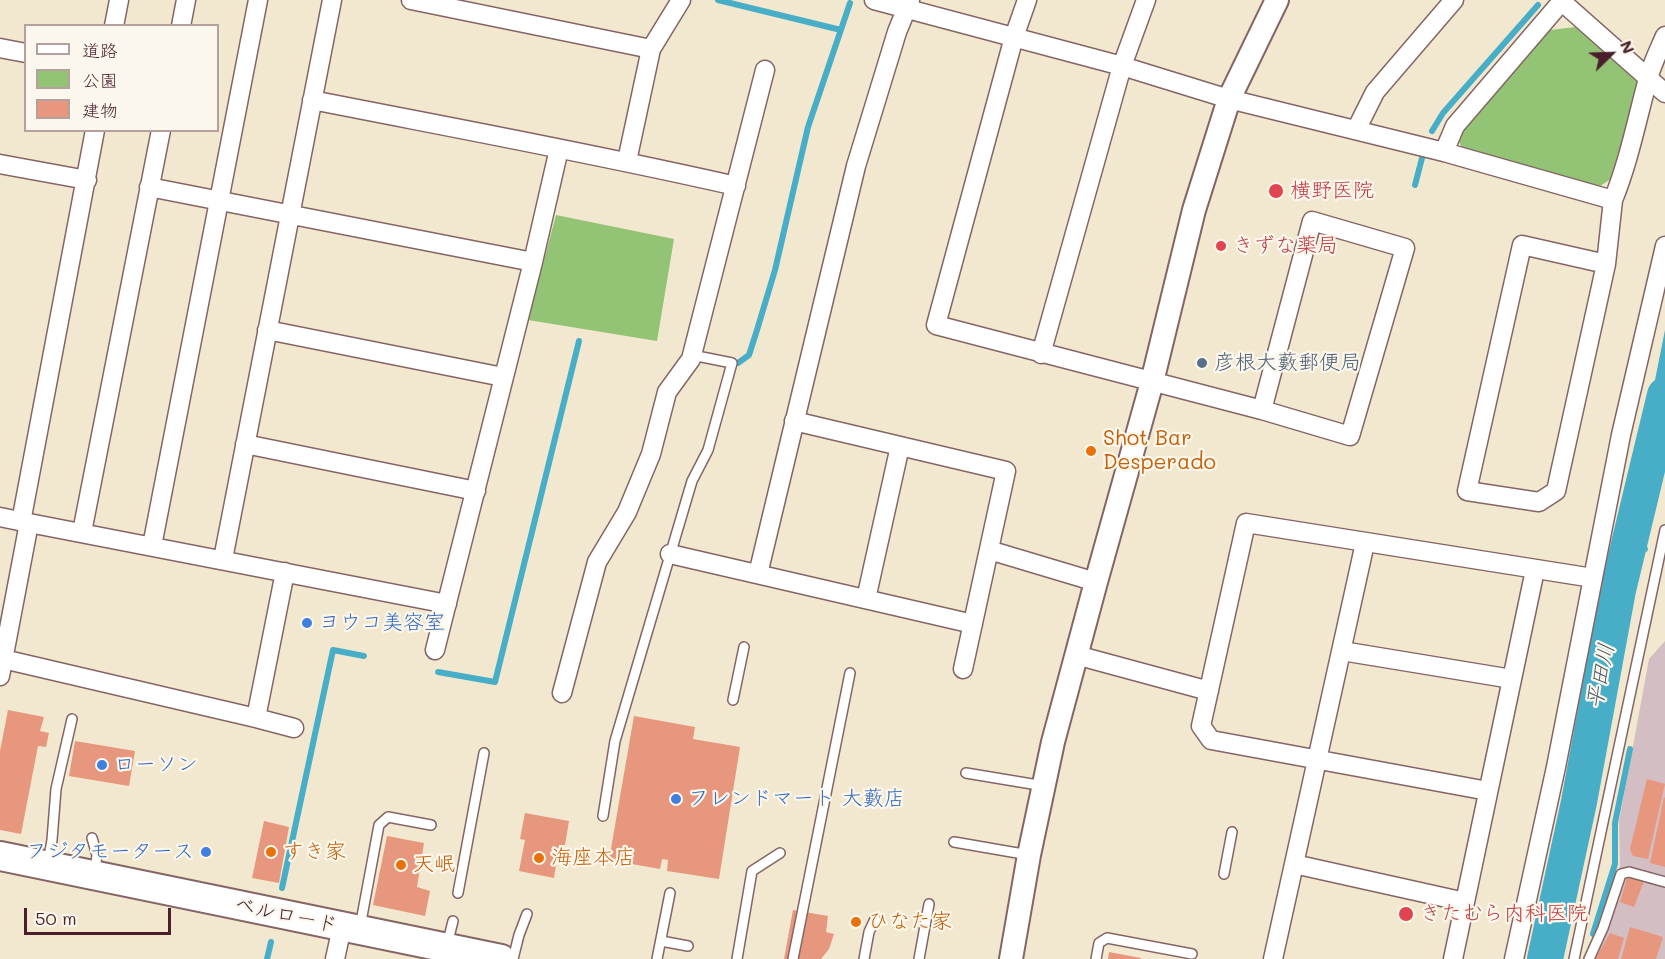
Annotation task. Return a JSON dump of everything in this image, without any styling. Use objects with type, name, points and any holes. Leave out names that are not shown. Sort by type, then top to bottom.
[{"type":"main road","name":"ベルロード","points":[[0,856],[501,959]]},
{"type":"street","points":[[114,24],[119,0]]},
{"type":"street","points":[[181,24],[186,0]]},
{"type":"street","points":[[152,546],[258,0]]},
{"type":"street","points":[[223,559],[332,0]]},
{"type":"street","points":[[411,0],[480,6],[651,49]]},
{"type":"street","points":[[627,161],[651,49],[681,0]]},
{"type":"street","points":[[874,0],[908,5],[1229,99],[1443,152],[1613,200]]},
{"type":"street","points":[[1027,0],[1014,37],[936,325],[1350,435],[1406,248],[1312,220],[1262,410]]},
{"type":"street","points":[[1041,354],[1122,66],[1146,0]]},
{"type":"street","points":[[1011,959],[1029,855],[1076,655],[1152,382],[1194,210],[1229,99],[1277,0]]},
{"type":"street","points":[[1356,130],[1375,92],[1455,0]]},
{"type":"street","points":[[1443,152],[1455,126],[1562,1],[1665,93]]},
{"type":"street","points":[[758,574],[856,166],[908,5]]},
{"type":"street","points":[[1606,264],[1522,245],[1467,491],[1539,502],[1556,491],[1606,264],[1613,200],[1643,105],[1648,78],[1665,36]]},
{"type":"street","points":[[0,48],[24,53]]},
{"type":"street","points":[[562,693],[597,562],[627,512],[651,454],[667,392],[691,359],[765,70]]},
{"type":"street","points":[[312,100],[627,161],[736,186]]},
{"type":"street","points":[[95,132],[2,659],[156,700],[256,718],[294,728]]},
{"type":"street","points":[[82,532],[160,132]]},
{"type":"street","points":[[435,650],[533,262],[559,149]]},
{"type":"street","points":[[0,164],[87,180]]},
{"type":"street","points":[[149,188],[533,262]]},
{"type":"street","points":[[1514,959],[1556,767],[1621,435],[1665,246]]},
{"type":"street","points":[[267,330],[504,377]]},
{"type":"street","points":[[794,421],[1006,471],[963,669]]},
{"type":"street","points":[[245,444],[476,491]]},
{"type":"street","points":[[866,599],[900,446]]},
{"type":"street","points":[[0,517],[447,604]]},
{"type":"street","points":[[1488,791],[1211,740],[1201,726],[1246,523],[1593,578]]},
{"type":"street","points":[[1273,959],[1285,885],[1294,864],[1294,842],[1318,759],[1365,543]]},
{"type":"street","points":[[990,550],[1095,582]]},
{"type":"street","points":[[670,554],[973,624]]},
{"type":"street","points":[[1453,959],[1535,570]]},
{"type":"street","points":[[256,718],[285,572]]},
{"type":"street","points":[[1342,651],[1512,679]]},
{"type":"street","points":[[1076,655],[1209,691]]},
{"type":"street","points":[[1294,864],[1465,902]]},
{"type":"street","points":[[335,959],[351,928]]},
{"type":"lane","points":[[603,816],[615,741],[692,481],[708,450],[732,363],[692,355]]},
{"type":"lane","points":[[1574,959],[1665,530]]},
{"type":"lane","points":[[734,700],[744,647]]},
{"type":"lane","points":[[793,959],[849,673]]},
{"type":"lane","points":[[47,866],[52,840],[56,789],[72,719]]},
{"type":"lane","points":[[458,893],[484,753]]},
{"type":"lane","points":[[966,773],[1044,786]]},
{"type":"lane","points":[[351,928],[379,825],[388,817],[430,825]]},
{"type":"lane","points":[[1224,874],[1232,832]]},
{"type":"lane","points":[[92,838],[97,855],[94,875]]},
{"type":"lane","points":[[954,842],[1029,855]]},
{"type":"lane","points":[[737,959],[752,871],[780,853]]},
{"type":"lane","points":[[1589,959],[1603,928],[1621,874],[1629,872],[1665,882]]},
{"type":"lane","points":[[657,959],[670,893]]},
{"type":"lane","points":[[919,959],[929,904]]},
{"type":"lane","points":[[513,959],[527,914]]},
{"type":"lane","points":[[864,959],[869,932],[875,919]]},
{"type":"lane","points":[[446,948],[453,921]]},
{"type":"lane","points":[[1096,959],[1099,943],[1107,938],[1192,954]]},
{"type":"lane","points":[[661,941],[688,946]]},
{"type":"shaded area","points":[[1665,641],[1665,959],[1585,959],[1620,866],[1619,822],[1649,659]]},
{"type":"green space","points":[[1575,27],[1639,82],[1611,179],[1600,186],[1462,148],[1457,138],[1550,30]]},
{"type":"green space","points":[[556,215],[674,239],[657,341],[528,320]]},
{"type":"water","points":[[1665,330],[1665,403],[1647,420]]},
{"type":"building","points":[[8,710],[44,717],[40,731],[49,733],[46,747],[38,746],[21,834],[0,830],[0,751]]},
{"type":"building","name":"フレンドマート 大藪店","points":[[634,716],[695,727],[693,739],[740,747],[719,879],[667,871],[668,860],[662,859],[660,869],[609,860]]},
{"type":"building","name":"ローソン","points":[[75,741],[135,751],[129,786],[69,776]]},
{"type":"building","points":[[1647,779],[1665,784],[1648,859],[1633,856],[1630,849]]},
{"type":"building","points":[[1665,798],[1665,867],[1650,863]]},
{"type":"building","name":"海座本店","points":[[525,813],[569,821],[565,845],[559,845],[554,878],[519,871],[525,840],[520,839]]},
{"type":"building","name":"すき家","points":[[264,821],[289,827],[279,883],[252,878]]},
{"type":"building","name":"天岷","points":[[387,836],[424,843],[417,887],[430,891],[425,916],[373,905]]},
{"type":"building","points":[[1627,878],[1644,881],[1634,907],[1620,902]]},
{"type":"building","points":[[793,910],[828,916],[826,932],[834,934],[829,949],[821,959],[784,959]]},
{"type":"building","points":[[1630,927],[1663,937],[1656,959],[1621,959]]},
{"type":"building","points":[[1610,933],[1624,938],[1618,959],[1595,959]]},
{"type":"building","points":[[1109,952],[1141,958],[1141,959],[1108,959]]},
{"type":"waterway","points":[[718,0],[841,30]]},
{"type":"waterway","points":[[738,363],[749,355],[757,330],[775,270],[808,127],[850,3]]},
{"type":"waterway","points":[[1432,131],[1443,113],[1538,5]]},
{"type":"waterway","points":[[1415,185],[1422,158]]},
{"type":"waterway","points":[[438,672],[495,682],[579,341]]},
{"type":"waterway","name":"平田川","points":[[1545,959],[1579,802],[1618,590],[1665,395]]},
{"type":"waterway","points":[[1628,546],[1645,549]]},
{"type":"waterway","points":[[282,888],[333,650],[364,656]]},
{"type":"waterway","points":[[1593,934],[1615,864],[1615,823],[1630,749]]},
{"type":"waterway","points":[[267,959],[271,942]]},
{"type":"place","name":"横野医院","points":[[1276,191]]},
{"type":"place","name":"きずな薬局","points":[[1221,246]]},
{"type":"place","name":"彦根大藪郵便局","points":[[1202,363]]},
{"type":"place","name":"Shot Bar Desperado","points":[[1091,451]]},
{"type":"place","name":"ヨウコ美容室","points":[[307,623]]},
{"type":"place","name":"ローソン","points":[[102,765]]},
{"type":"place","name":"フレンドマート 大藪店","points":[[676,799]]},
{"type":"place","name":"フジタモータース","points":[[206,852]]},
{"type":"place","name":"すき家","points":[[271,852]]},
{"type":"place","name":"海座本店","points":[[539,858]]},
{"type":"place","name":"天岷","points":[[401,865]]},
{"type":"place","name":"きたむら内科医院","points":[[1406,914]]},
{"type":"place","name":"ひなた家","points":[[856,922]]}]
